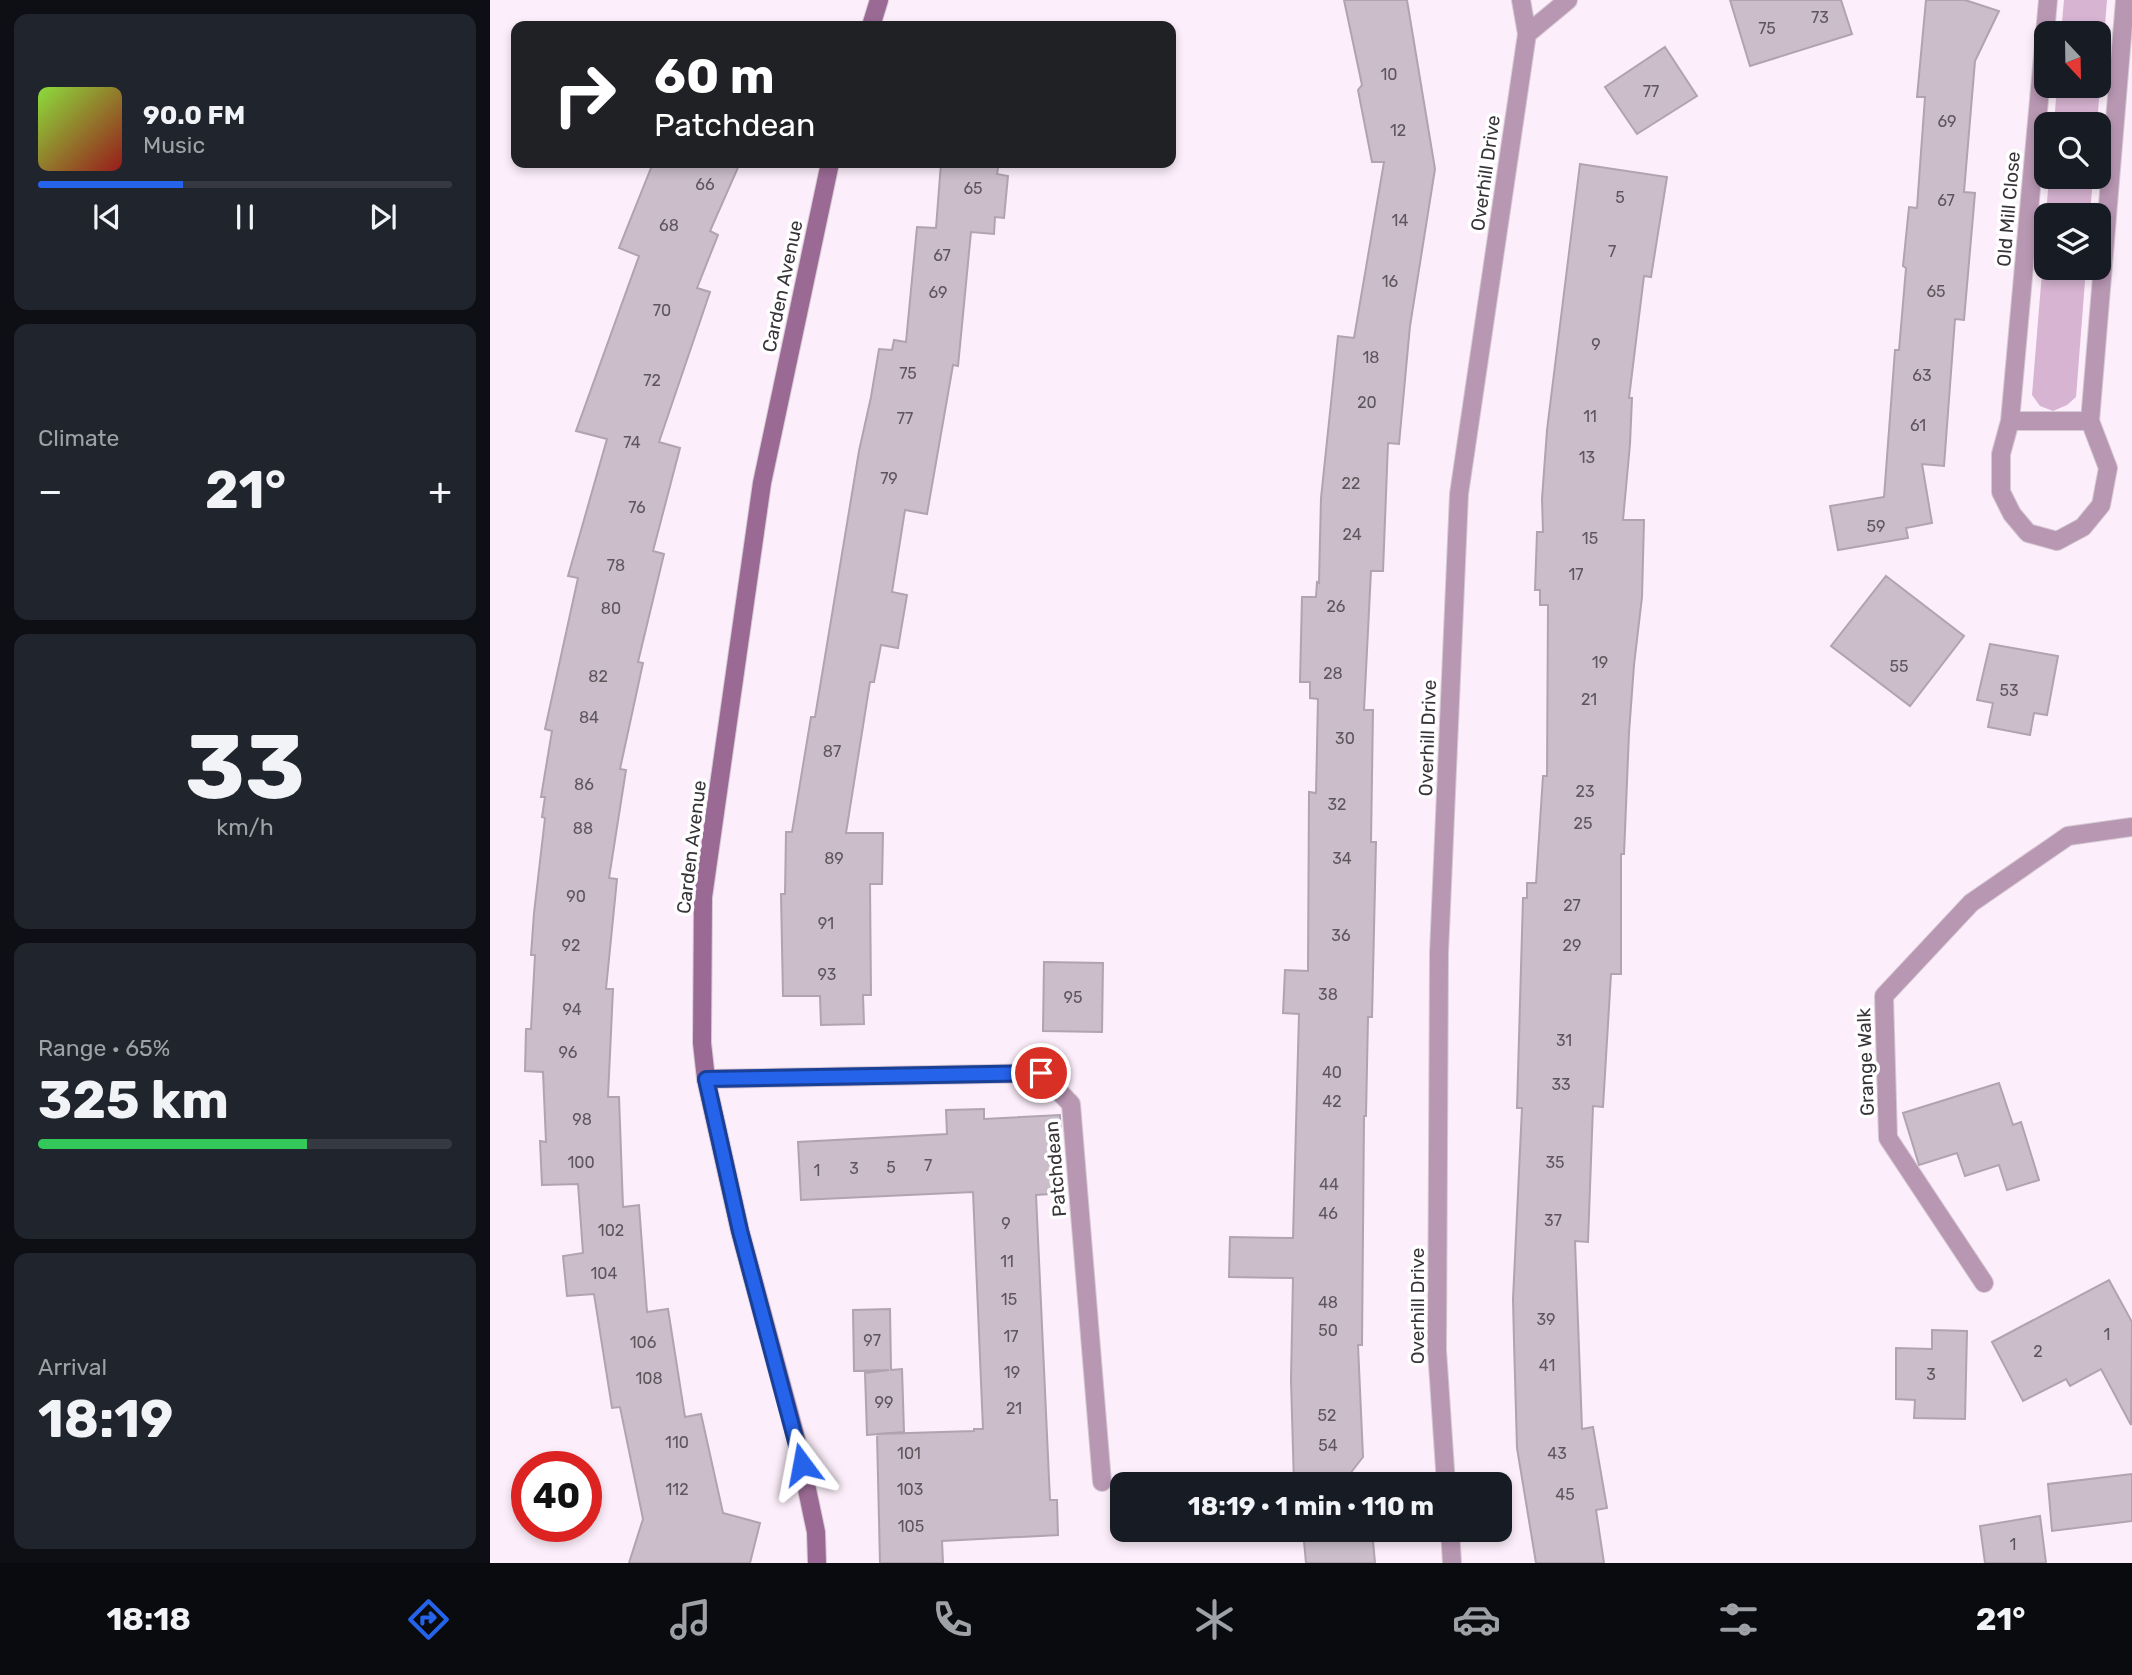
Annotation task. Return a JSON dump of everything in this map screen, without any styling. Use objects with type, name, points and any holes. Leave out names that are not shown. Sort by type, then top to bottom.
[{"type":"street","points":[[873,21],[879,0]]},
{"type":"street","name":"Overhill Drive","points":[[1445,1472],[1437,1350],[1439,967],[1459,494],[1527,34],[1521,0]]},
{"type":"street","points":[[1527,34],[1568,0]]},
{"type":"street","name":"Old Mill Close","points":[[2048,0],[2010,421],[2001,454],[2001,492],[2012,514],[2028,533],[2057,541],[2083,527],[2101,505],[2108,468],[2090,421],[2125,0]]},
{"type":"street","name":"Carden Avenue","points":[[817,1563],[816,1532],[797,1442],[740,1231],[706,1079],[702,1043],[702,897],[762,483],[829,168]]},
{"type":"street","points":[[2010,421],[2090,421]]},
{"type":"street","name":"Grange Walk","points":[[1984,1283],[1888,1138],[1884,996],[1971,903],[2067,836],[2132,827]]},
{"type":"street","name":"Patchdean","points":[[706,1079],[1041,1073],[1071,1104],[1102,1482]]},
{"type":"street","name":"Carden Avenue","points":[[806,1563],[816,1532]]},
{"type":"street","points":[[1451,1542],[1452,1563]]},
{"type":"shaded area","points":[[2064,0],[2107,0],[2105,21],[2062,21]]},
{"type":"shaded area","points":[[2056,98],[2099,98],[2098,112],[2055,112]]},
{"type":"shaded area","points":[[2048,189],[2092,189],[2091,203],[2047,203]]},
{"type":"shaded area","points":[[2041,280],[2085,280],[2076,397],[2067,405],[2053,411],[2040,406],[2032,395]]},
{"type":"building","points":[[1344,0],[1407,0],[1435,169],[1410,326],[1399,444],[1388,443],[1383,571],[1371,571],[1364,710],[1373,710],[1371,842],[1376,842],[1372,1017],[1368,1017],[1364,1116],[1362,1345],[1358,1345],[1363,1457],[1351,1472],[1294,1472],[1291,1380],[1293,1278],[1229,1277],[1230,1237],[1293,1238],[1299,1014],[1283,1013],[1285,970],[1308,971],[1309,792],[1316,793],[1318,699],[1310,698],[1310,682],[1300,682],[1302,597],[1316,597],[1317,582],[1319,583],[1321,498],[1338,336],[1354,338],[1384,162],[1372,162],[1358,90],[1362,85]]},
{"type":"building","points":[[1730,0],[1841,0],[1852,34],[1750,66]]},
{"type":"building","points":[[1926,0],[1965,0],[1999,11],[1975,61],[1964,192],[1975,193],[1964,320],[1955,319],[1944,466],[1922,464],[1932,523],[1906,528],[1908,538],[1838,550],[1830,506],[1884,497],[1895,350],[1899,350],[1909,207],[1917,208],[1925,97],[1917,97]]},
{"type":"building","points":[[1665,47],[1697,96],[1637,134],[1605,87]]},
{"type":"building","points":[[1580,164],[1667,177],[1651,277],[1644,276],[1629,398],[1632,398],[1630,444],[1623,520],[1644,520],[1642,597],[1629,733],[1624,854],[1621,854],[1621,974],[1611,974],[1603,1107],[1593,1106],[1588,1242],[1575,1241],[1582,1429],[1593,1427],[1607,1508],[1596,1510],[1604,1563],[1536,1563],[1517,1448],[1513,1299],[1522,1108],[1517,1108],[1523,898],[1527,898],[1527,883],[1536,883],[1543,776],[1547,776],[1548,605],[1540,605],[1540,590],[1535,590],[1537,532],[1543,532],[1542,499],[1547,430]]},
{"type":"building","points":[[651,168],[738,168],[710,231],[718,235],[697,288],[710,292],[659,442],[680,448],[653,551],[664,554],[638,662],[643,663],[620,769],[626,770],[609,878],[617,879],[606,989],[613,989],[608,1097],[619,1097],[623,1207],[639,1205],[647,1312],[668,1309],[685,1417],[701,1414],[723,1513],[760,1523],[750,1563],[629,1563],[643,1519],[620,1407],[612,1408],[594,1294],[567,1296],[563,1256],[583,1253],[578,1184],[542,1185],[540,1141],[546,1142],[543,1072],[525,1071],[526,1029],[531,1029],[534,913],[545,818],[542,817],[545,797],[541,797],[552,731],[545,729],[578,578],[568,576],[607,439],[576,431],[639,256],[619,248]]},
{"type":"building","points":[[941,168],[998,168],[997,174],[1008,176],[1004,218],[995,217],[994,234],[971,232],[958,366],[953,365],[927,514],[905,510],[892,592],[907,595],[898,648],[881,645],[874,682],[870,682],[846,833],[883,833],[882,884],[870,884],[871,995],[863,995],[864,1024],[821,1025],[820,996],[783,996],[781,894],[785,894],[786,832],[792,832],[811,717],[815,717],[859,451],[879,349],[892,350],[894,340],[906,342],[917,227],[936,228]]},
{"type":"building","points":[[1886,576],[1964,636],[1910,706],[1831,646]]},
{"type":"building","points":[[1990,644],[2058,656],[2047,715],[2034,713],[2030,735],[1988,727],[1993,703],[1977,700]]},
{"type":"building","points":[[1044,962],[1103,963],[1102,1032],[1043,1031]]},
{"type":"building","points":[[1999,1083],[2013,1125],[2021,1122],[2039,1180],[2007,1190],[1999,1165],[1965,1176],[1957,1153],[1919,1165],[1903,1113]]},
{"type":"building","points":[[984,1109],[984,1119],[1060,1115],[1063,1193],[1036,1195],[1050,1500],[1057,1500],[1058,1535],[942,1541],[943,1563],[880,1563],[877,1434],[983,1429],[973,1192],[801,1200],[798,1142],[947,1134],[946,1110]]},
{"type":"building","points":[[2109,1280],[2132,1322],[2131,1425],[2101,1369],[2070,1386],[2066,1379],[2023,1401],[1992,1342]]},
{"type":"building","points":[[890,1309],[891,1370],[902,1369],[904,1432],[867,1435],[865,1373],[889,1370],[854,1371],[853,1310]]},
{"type":"building","points":[[1932,1330],[1967,1331],[1965,1419],[1914,1418],[1915,1400],[1896,1399],[1896,1348],[1932,1349]]},
{"type":"building","points":[[2132,1474],[2132,1521],[2052,1531],[2048,1484]]},
{"type":"building","points":[[2040,1516],[2046,1563],[1985,1563],[1980,1526]]},
{"type":"building","points":[[1304,1542],[1373,1542],[1375,1563],[1306,1563]]},
{"type":"route","points":[[802,1464],[740,1231],[706,1079],[1041,1073]]}]
